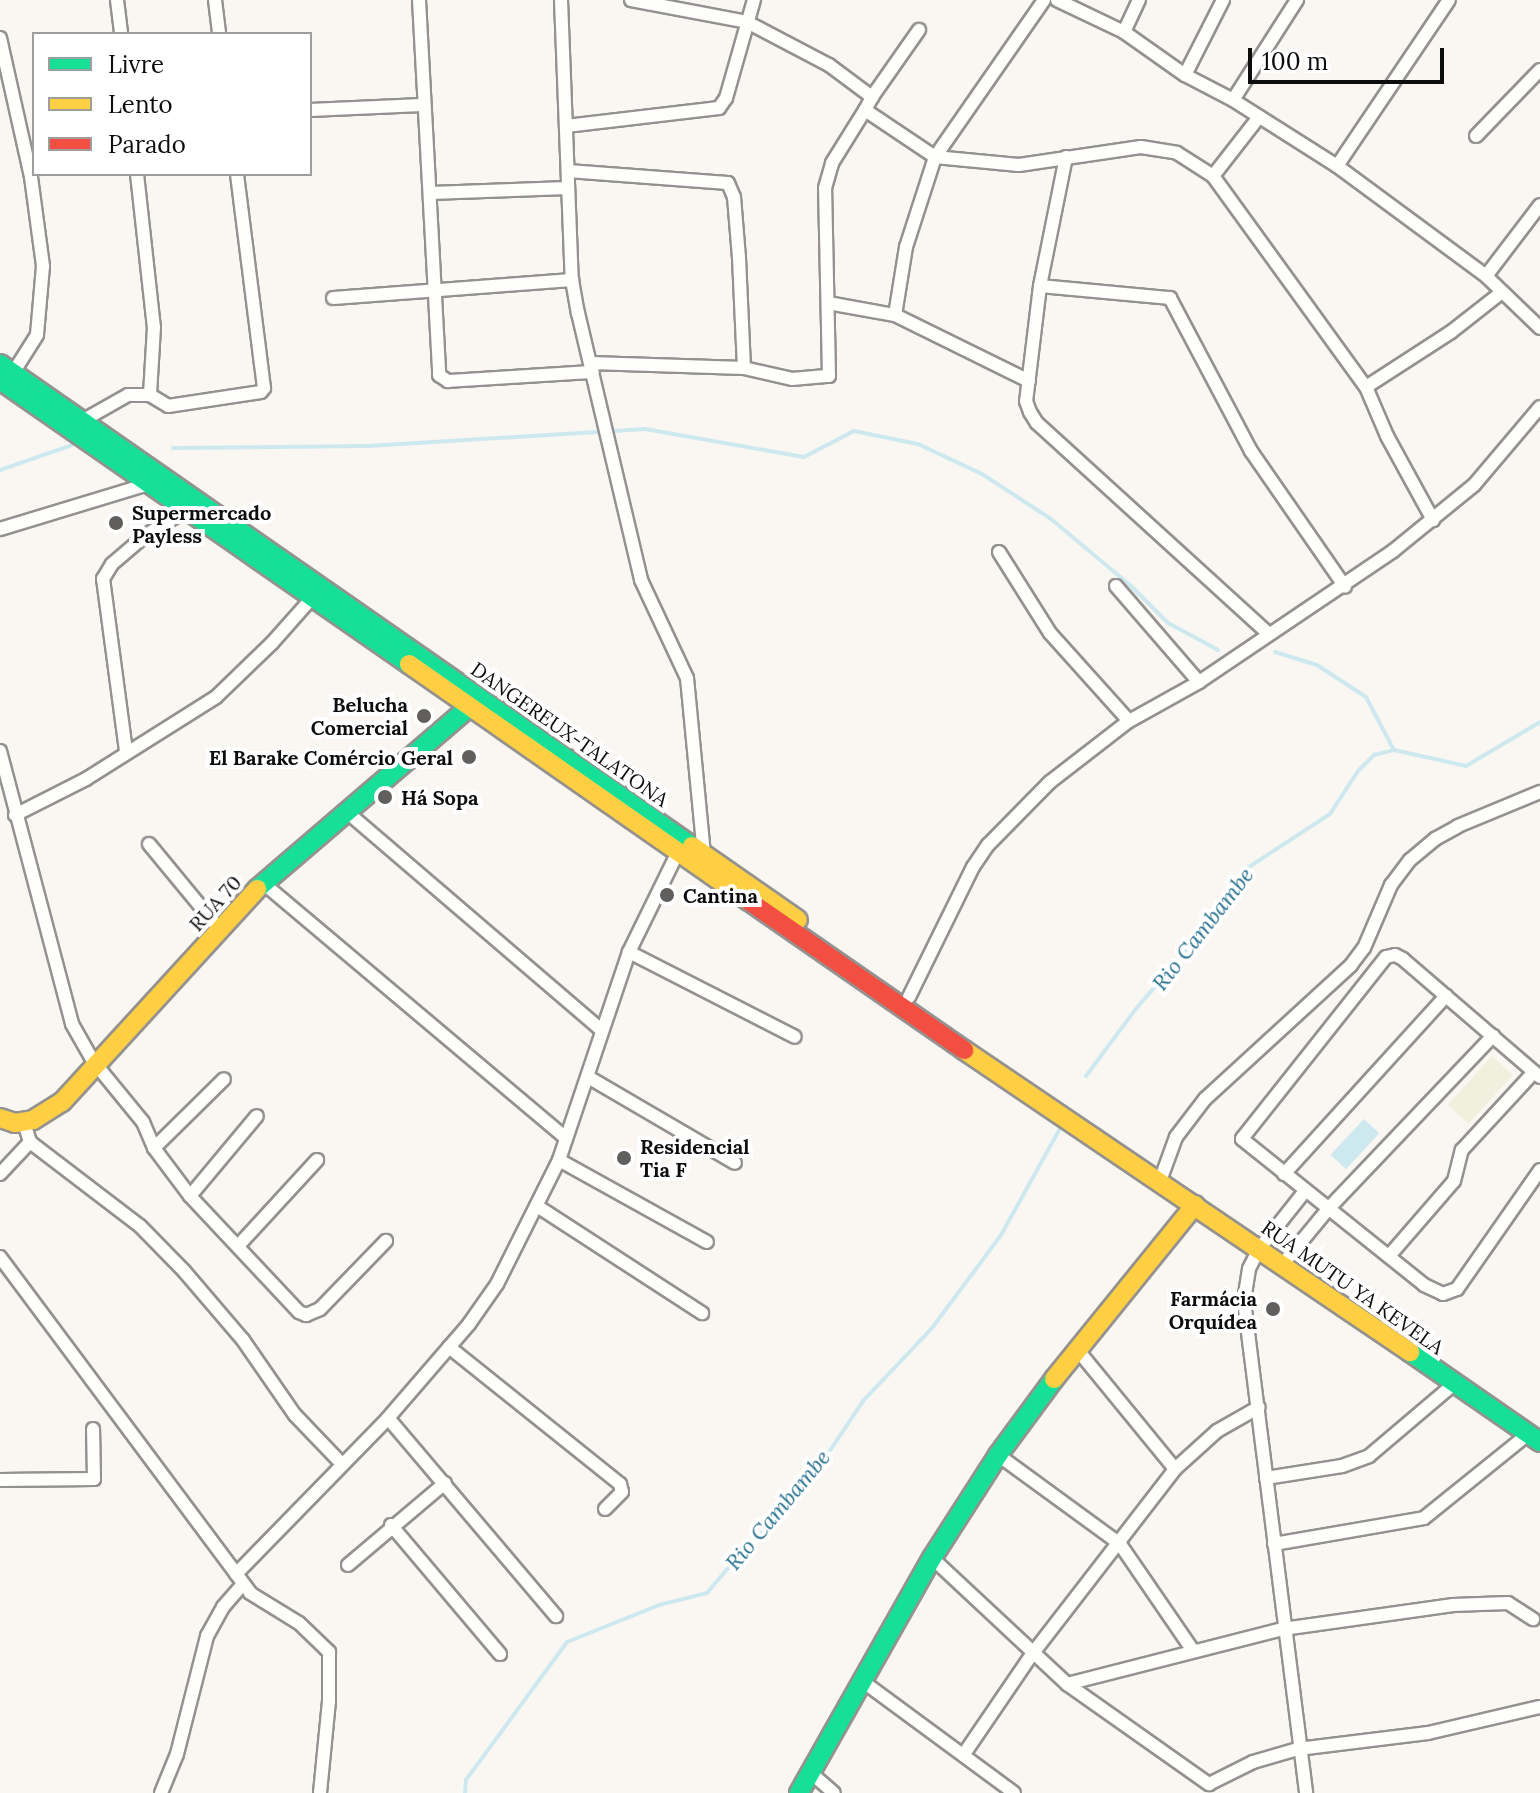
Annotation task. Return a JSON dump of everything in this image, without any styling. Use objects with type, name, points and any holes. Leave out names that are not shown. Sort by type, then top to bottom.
[{"type":"main road","name":"DANGEREUX-TALATONA","points":[[4,372],[82,421],[909,997],[1024,1085]]},
{"type":"main road","name":"DANGEREUX-TALATONA","points":[[4,372],[148,484],[678,852],[1142,1168]]},
{"type":"main road","name":"RUA 70","points":[[24,1123],[52,1110],[97,1067],[263,883],[469,707]]},
{"type":"main road","points":[[0,1118],[24,1123]]},
{"type":"main road","name":"RUA MUTU YA KEVELA","points":[[1142,1168],[1534,1438]]},
{"type":"main road","points":[[799,1793],[865,1683],[932,1558],[998,1455],[1076,1348],[1195,1205]]},
{"type":"street","points":[[117,0],[121,32]]},
{"type":"street","points":[[215,0],[219,32]]},
{"type":"street","points":[[419,0],[422,105],[430,193],[439,375],[442,380],[592,368],[744,368],[775,378],[829,376],[825,188],[832,163],[872,97],[919,30]]},
{"type":"street","points":[[561,0],[572,280],[641,580],[687,678],[704,855]]},
{"type":"street","points":[[631,0],[682,4],[747,22],[829,65],[872,97]]},
{"type":"street","points":[[566,126],[719,108],[726,98],[754,0]]},
{"type":"street","points":[[895,315],[906,247],[935,157],[1044,0]]},
{"type":"street","points":[[1057,0],[1124,32],[1185,75],[1233,100],[1337,166],[1486,276],[1540,328]]},
{"type":"street","points":[[1124,32],[1139,0]]},
{"type":"street","points":[[1185,75],[1223,0]]},
{"type":"street","points":[[1233,100],[1297,0]]},
{"type":"street","points":[[1337,166],[1449,0]]},
{"type":"street","points":[[0,38],[32,175]]},
{"type":"street","points":[[1476,136],[1540,70]]},
{"type":"street","points":[[312,110],[422,105]]},
{"type":"street","points":[[865,110],[935,157],[1019,165],[1141,147],[1156,148],[1177,153],[1213,176],[1366,387],[1387,436],[1433,520]]},
{"type":"street","points":[[1213,176],[1259,117]]},
{"type":"street","points":[[1066,157],[1040,286],[1026,401],[1037,423],[1268,633]]},
{"type":"street","points":[[568,171],[728,183],[734,197],[744,368]]},
{"type":"street","points":[[4,372],[34,342],[42,285],[32,176]]},
{"type":"street","points":[[137,176],[154,327],[150,395]]},
{"type":"street","points":[[82,421],[128,395],[150,395],[168,406],[261,392],[264,388],[237,176]]},
{"type":"street","points":[[430,193],[568,188]]},
{"type":"street","points":[[1486,276],[1540,205]]},
{"type":"street","points":[[333,298],[572,280]]},
{"type":"street","points":[[1040,286],[1170,298],[1251,451],[1345,587]]},
{"type":"street","points":[[1366,387],[1451,332],[1502,292]]},
{"type":"street","points":[[828,303],[895,315],[1029,381]]},
{"type":"street","points":[[909,997],[988,845],[1050,782],[1129,721],[1199,682],[1268,633],[1345,587],[1433,520],[1502,457],[1538,413]]},
{"type":"street","points":[[0,529],[148,484]]},
{"type":"street","points":[[126,751],[103,579],[112,564],[146,535],[186,510]]},
{"type":"street","points":[[999,552],[1050,633],[1129,721]]},
{"type":"street","points":[[1116,586],[1199,682]]},
{"type":"street","points":[[15,815],[75,785],[216,697],[272,643],[312,598]]},
{"type":"street","points":[[1,756],[72,1024],[97,1067],[143,1122],[154,1148],[190,1196],[299,1312],[306,1315],[320,1309],[386,1241]]},
{"type":"street","points":[[1160,1181],[1176,1137],[1205,1099],[1341,974],[1364,948],[1391,885],[1410,860],[1435,839],[1458,826],[1540,792]]},
{"type":"street","points":[[347,812],[601,1030]]},
{"type":"street","points":[[149,844],[220,930]]},
{"type":"street","points":[[161,1793],[177,1754],[207,1636],[240,1579],[342,1464],[388,1418],[449,1347],[497,1284],[559,1160],[629,952],[678,852]]},
{"type":"street","points":[[263,883],[566,1138]]},
{"type":"street","points":[[629,952],[795,1037]]},
{"type":"street","points":[[1389,1256],[1454,1181],[1462,1150],[1537,1074],[1395,955],[1378,963],[1242,1137],[1424,1285],[1443,1294],[1452,1293],[1540,1170]]},
{"type":"street","points":[[1284,1174],[1446,996]]},
{"type":"street","points":[[1282,1265],[1329,1208],[1493,1036]]},
{"type":"street","points":[[588,1077],[735,1163]]},
{"type":"street","points":[[154,1148],[224,1079]]},
{"type":"street","points":[[190,1196],[257,1116]]},
{"type":"street","points":[[24,1123],[30,1142],[151,1236],[216,1307],[295,1415],[342,1464]]},
{"type":"street","points":[[0,1174],[30,1142]]},
{"type":"street","points":[[238,1246],[317,1160]]},
{"type":"street","points":[[559,1160],[707,1242]]},
{"type":"street","points":[[1305,1191],[1259,1249],[1249,1269],[1244,1301],[1298,1749],[1306,1793]]},
{"type":"street","points":[[537,1206],[702,1313]]},
{"type":"street","points":[[0,1257],[240,1579],[260,1601],[299,1623],[329,1652],[329,1701],[320,1793]]},
{"type":"street","points":[[449,1347],[620,1484],[622,1492],[605,1509]]},
{"type":"street","points":[[1076,1348],[1175,1469]]},
{"type":"street","points":[[1266,1478],[1342,1466],[1369,1456],[1454,1384]]},
{"type":"street","points":[[964,1754],[1033,1653],[1175,1469],[1217,1431],[1259,1407]]},
{"type":"street","points":[[388,1418],[556,1616]]},
{"type":"street","points":[[0,1480],[94,1479],[93,1429]]},
{"type":"street","points":[[1274,1544],[1424,1518],[1534,1438]]},
{"type":"street","points":[[998,1455],[1120,1544],[1192,1649]]},
{"type":"street","points":[[348,1565],[391,1525],[445,1483]]},
{"type":"street","points":[[391,1525],[500,1654]]},
{"type":"street","points":[[932,1558],[1067,1684],[1209,1784],[1253,1762],[1298,1749],[1428,1733],[1540,1707]]},
{"type":"street","points":[[1067,1684],[1192,1649],[1283,1629],[1483,1602],[1508,1603],[1533,1619]]},
{"type":"street","points":[[865,1683],[1014,1793]]},
{"type":"street","points":[[811,1773],[834,1793]]},
{"type":"street","points":[[990,1793],[999,1781]]},
{"type":"green space","points":[[1492,1056],[1513,1075],[1469,1124],[1448,1105]]},
{"type":"water","points":[[1364,1119],[1379,1133],[1346,1169],[1331,1155]]},
{"type":"waterway","points":[[173,448],[368,446],[645,429],[804,457],[854,431],[918,444],[982,474],[1051,519],[1131,586],[1168,623],[1218,650]]},
{"type":"waterway","points":[[0,470],[72,445]]},
{"type":"waterway","points":[[1275,652],[1317,665],[1366,697],[1394,750]]},
{"type":"waterway","name":"Rio Cambambe","points":[[1086,1076],[1135,1010],[1224,906],[1249,867],[1330,814],[1358,771],[1374,755],[1394,750],[1466,766],[1540,722]]},
{"type":"waterway","name":"Rio Cambambe","points":[[465,1793],[466,1780],[567,1642],[659,1605],[707,1593],[744,1549],[777,1518],[811,1479],[863,1401],[932,1328],[1001,1235],[1063,1123]]},
{"type":"traffic: fast","points":[[0,364],[692,846]]},
{"type":"traffic: fast","points":[[0,380],[409,664]]},
{"type":"traffic: fast","points":[[257,889],[469,707]]},
{"type":"traffic: fast","points":[[1410,1352],[1540,1442]]},
{"type":"traffic: fast","points":[[799,1793],[932,1558],[998,1455],[1054,1379]]},
{"type":"traffic: slow","points":[[409,664],[749,901]]},
{"type":"traffic: slow","points":[[692,846],[798,920]]},
{"type":"traffic: slow","points":[[0,1118],[15,1123],[33,1120],[62,1102],[257,889]]},
{"type":"traffic: slow","points":[[964,1050],[1410,1352]]},
{"type":"traffic: slow","points":[[1054,1379],[1195,1205]]},
{"type":"traffic: jam","points":[[749,901],[964,1050]]},
{"type":"place","name":"Supermercado Payless","points":[[116,523]]},
{"type":"place","name":"Belucha Comercial","points":[[424,716]]},
{"type":"place","name":"El Barake Comércio Geral","points":[[469,757]]},
{"type":"place","name":"Há Sopa","points":[[385,797]]},
{"type":"place","name":"Cantina","points":[[667,895]]},
{"type":"place","name":"Residencial Tia F","points":[[624,1158]]},
{"type":"place","name":"Farmácia Orquídea","points":[[1273,1309]]}]
